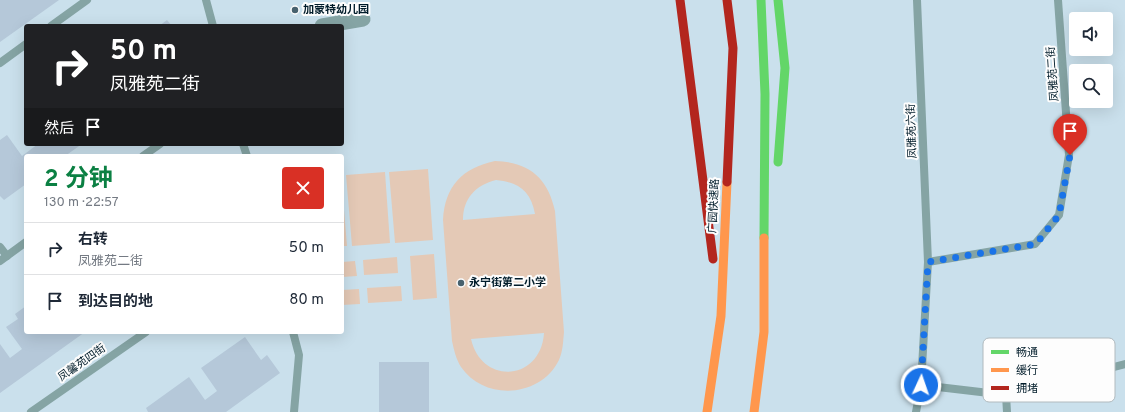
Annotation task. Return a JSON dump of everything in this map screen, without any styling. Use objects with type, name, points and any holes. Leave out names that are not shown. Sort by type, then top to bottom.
[{"type":"highway","points":[[680,0],[721,316]]},
{"type":"highway","name":"广园快速路","points":[[707,412],[721,316],[733,48],[727,0]]},
{"type":"highway","points":[[761,0],[765,94],[764,332]]},
{"type":"highway","points":[[777,169],[786,68],[778,0]]},
{"type":"highway","points":[[754,412],[764,332],[773,216]]},
{"type":"street","points":[[334,24],[364,19]]},
{"type":"lane","points":[[54,24],[87,0]]},
{"type":"lane","points":[[206,0],[212,24]]},
{"type":"lane","name":"凤雅苑六街","points":[[916,412],[921,385],[928,262],[917,0]]},
{"type":"lane","name":"凤雅苑二街","points":[[928,262],[1036,244],[1059,215],[1070,155],[1058,0]]},
{"type":"lane","points":[[0,63],[24,45]]},
{"type":"lane","points":[[146,154],[157,146]]},
{"type":"lane","points":[[0,246],[3,258],[24,243]]},
{"type":"lane","name":"凤馨苑四街","points":[[31,412],[143,334]]},
{"type":"lane","points":[[294,334],[299,355],[294,412]]},
{"type":"lane","points":[[1115,367],[1125,364]]},
{"type":"lane","points":[[921,385],[983,392]]},
{"type":"lane","points":[[1006,402],[1007,412]]},
{"type":"shaded area","points":[[495,161],[507,162],[518,165],[535,174],[547,189],[552,199],[555,211],[564,332],[563,346],[559,360],[551,372],[539,382],[526,388],[498,390],[484,386],[471,378],[459,364],[452,341],[443,220],[444,208],[447,197],[457,180],[473,168]],"holes":[[[496,180],[511,183],[522,189],[530,199],[535,214],[463,220],[465,205],[472,194],[482,185]],[[544,333],[540,349],[533,361],[522,368],[510,372],[498,370],[487,365],[477,354],[471,339]]]},
{"type":"shaded area","points":[[428,169],[433,240],[395,243],[389,172]]},
{"type":"shaded area","points":[[385,172],[390,243],[352,246],[346,175]]},
{"type":"shaded area","points":[[344,210],[347,246],[344,246]]},
{"type":"shaded area","points":[[434,254],[437,298],[413,300],[410,256]]},
{"type":"shaded area","points":[[397,257],[398,273],[364,275],[363,260]]},
{"type":"shaded area","points":[[355,261],[357,276],[344,277],[344,262]]},
{"type":"shaded area","points":[[401,286],[402,301],[368,303],[367,288]]},
{"type":"shaded area","points":[[359,289],[360,304],[344,305],[344,290]]},
{"type":"building","points":[[0,0],[59,0],[24,24],[0,42]]},
{"type":"building","points":[[167,20],[170,24],[162,24]]},
{"type":"building","points":[[7,135],[22,156],[24,154],[24,185],[4,200],[0,196],[0,140]]},
{"type":"building","points":[[35,146],[79,146],[68,154],[25,154]]},
{"type":"building","points":[[24,307],[24,334],[82,334],[0,393],[0,344],[10,358],[22,349],[6,327],[18,319],[15,314]]},
{"type":"building","points":[[245,337],[261,360],[267,355],[280,373],[226,412],[148,412],[146,408],[189,377],[205,400],[217,391],[201,368]]},
{"type":"building","points":[[379,362],[429,362],[429,412],[379,412]]},
{"type":"traffic: fast","points":[[761,0],[765,94],[764,238]]},
{"type":"traffic: fast","points":[[778,0],[785,68],[778,162]]},
{"type":"traffic: slow","points":[[707,412],[721,316],[727,182]]},
{"type":"traffic: slow","points":[[754,412],[764,332],[764,238]]},
{"type":"traffic: jam","points":[[680,0],[713,259]]},
{"type":"traffic: jam","points":[[727,0],[733,48],[727,182]]},
{"type":"place","name":"加蒙特幼儿园","points":[[295,10]]},
{"type":"place","name":"永宁街第二小学","points":[[461,283]]},
{"type":"route","points":[[921,385],[928,262],[1036,244],[1059,215],[1070,155]]}]
